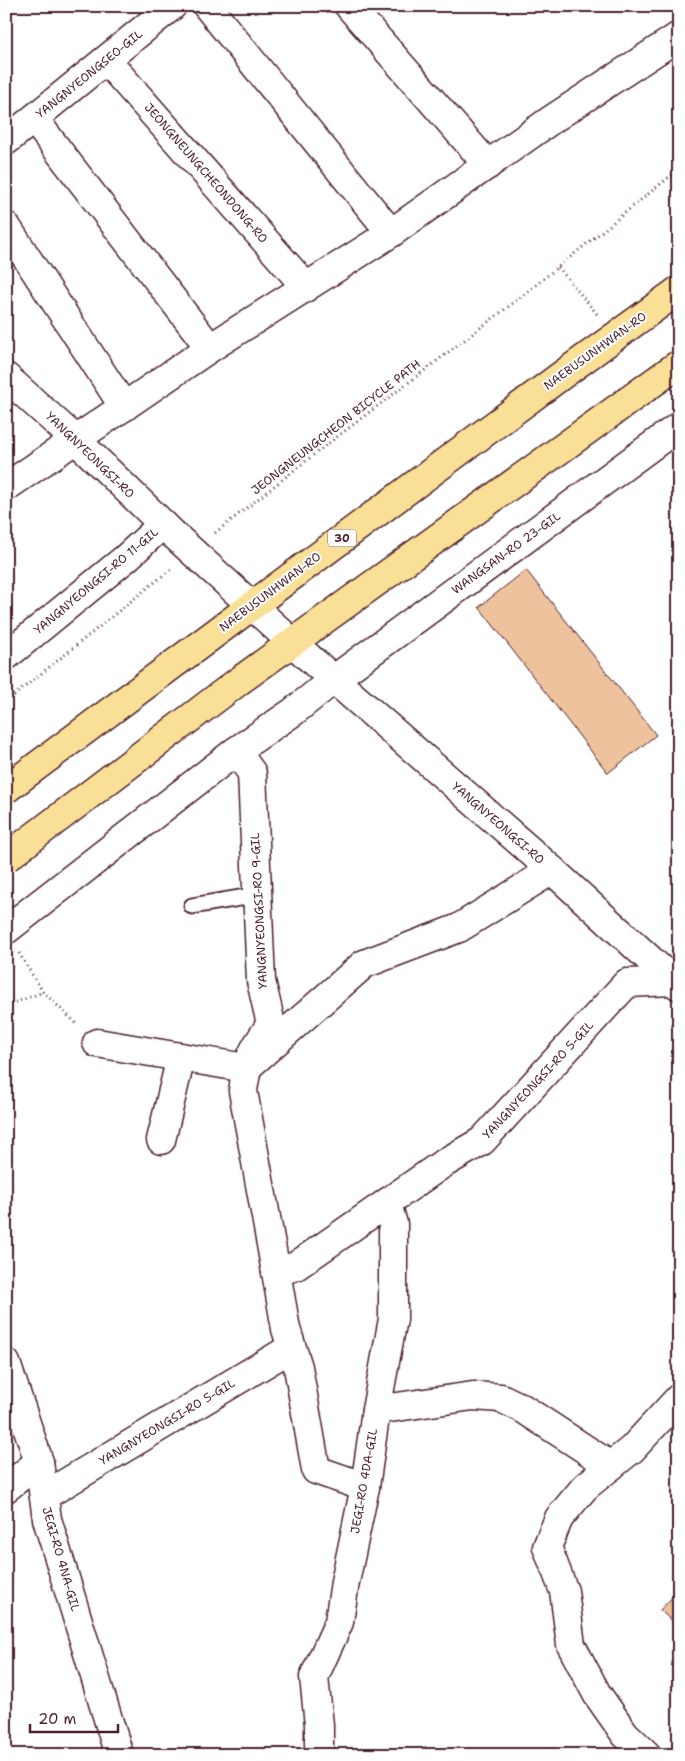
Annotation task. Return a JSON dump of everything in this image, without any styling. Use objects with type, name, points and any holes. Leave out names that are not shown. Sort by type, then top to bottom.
[{"type":"highway","name":"NAEBUSUNHWAN-RO","points":[[6,789],[530,398],[679,290]]},
{"type":"highway","points":[[6,858],[239,681],[679,364]]},
{"type":"street","name":"YANGNYEONGSEO-GIL","points":[[6,141],[172,6]]},
{"type":"street","points":[[207,6],[391,233]]},
{"type":"street","points":[[350,6],[488,165]]},
{"type":"street","points":[[6,487],[210,348],[391,233],[551,120],[679,36]]},
{"type":"street","name":"JEONGNEUNGCHEONDONG-RO","points":[[106,60],[306,287]]},
{"type":"street","points":[[34,118],[210,348]]},
{"type":"street","points":[[6,226],[124,407]]},
{"type":"street","name":"YANGNYEONGSI-RO","points":[[6,377],[76,440],[168,529],[324,671],[552,870],[676,984]]},
{"type":"street","name":"WANGSAN-RO 23-GIL","points":[[324,671],[679,426]]},
{"type":"street","name":"YANGNYEONGSI-RO 11-GIL","points":[[6,656],[126,558],[168,529]]},
{"type":"street","points":[[12,940],[236,751],[293,712],[324,671]]},
{"type":"street","name":"YANGNYEONGSI-RO 9-GIL","points":[[236,751],[252,773],[261,981],[271,1024],[253,1050],[246,1068]]},
{"type":"street","points":[[365,1487],[316,1470],[298,1367],[286,1329],[243,1091],[246,1068],[364,964],[459,928],[552,870]]},
{"type":"street","name":"YANGNYEONGSI-RO 5-GIL","points":[[276,1272],[296,1266],[441,1165],[482,1141],[627,983],[676,984]]},
{"type":"street","points":[[97,1043],[246,1068]]},
{"type":"street","points":[[161,1140],[181,1057]]},
{"type":"street","name":"JEGI-RO 4DA-GIL","points":[[319,1755],[319,1725],[314,1678],[339,1622],[345,1582],[365,1487],[376,1410],[393,1319],[393,1224],[387,1203]]},
{"type":"street","name":"YANGNYEONGSI-RO 5-GIL","points":[[44,1496],[291,1348]]},
{"type":"street","name":"JEGI-RO 4NA-GIL","points":[[6,1363],[39,1462],[47,1518],[119,1755]]},
{"type":"street","points":[[376,1410],[473,1396],[501,1398],[522,1408],[611,1466]]},
{"type":"street","points":[[646,1755],[625,1734],[596,1694],[571,1645],[564,1591],[547,1548],[559,1518],[585,1487],[632,1449],[679,1398]]},
{"type":"street","points":[[6,1488],[39,1462]]},
{"type":"lane","points":[[192,906],[258,895]]},
{"type":"path","name":"JEONGNEUNGCHEON BICYCLE PATH","points":[[214,534],[321,449],[521,297],[679,169]]},
{"type":"path","points":[[6,702],[176,565]]},
{"type":"path","points":[[12,940],[43,992],[97,1043]]},
{"type":"path","points":[[6,1006],[43,992]]},
{"type":"pier","points":[[679,243],[679,374],[6,874],[6,734],[269,538]]},
{"type":"building","points":[[526,570],[656,735],[608,773],[479,607]]},
{"type":"building","points":[[679,1590],[679,1628],[660,1610]]}]
